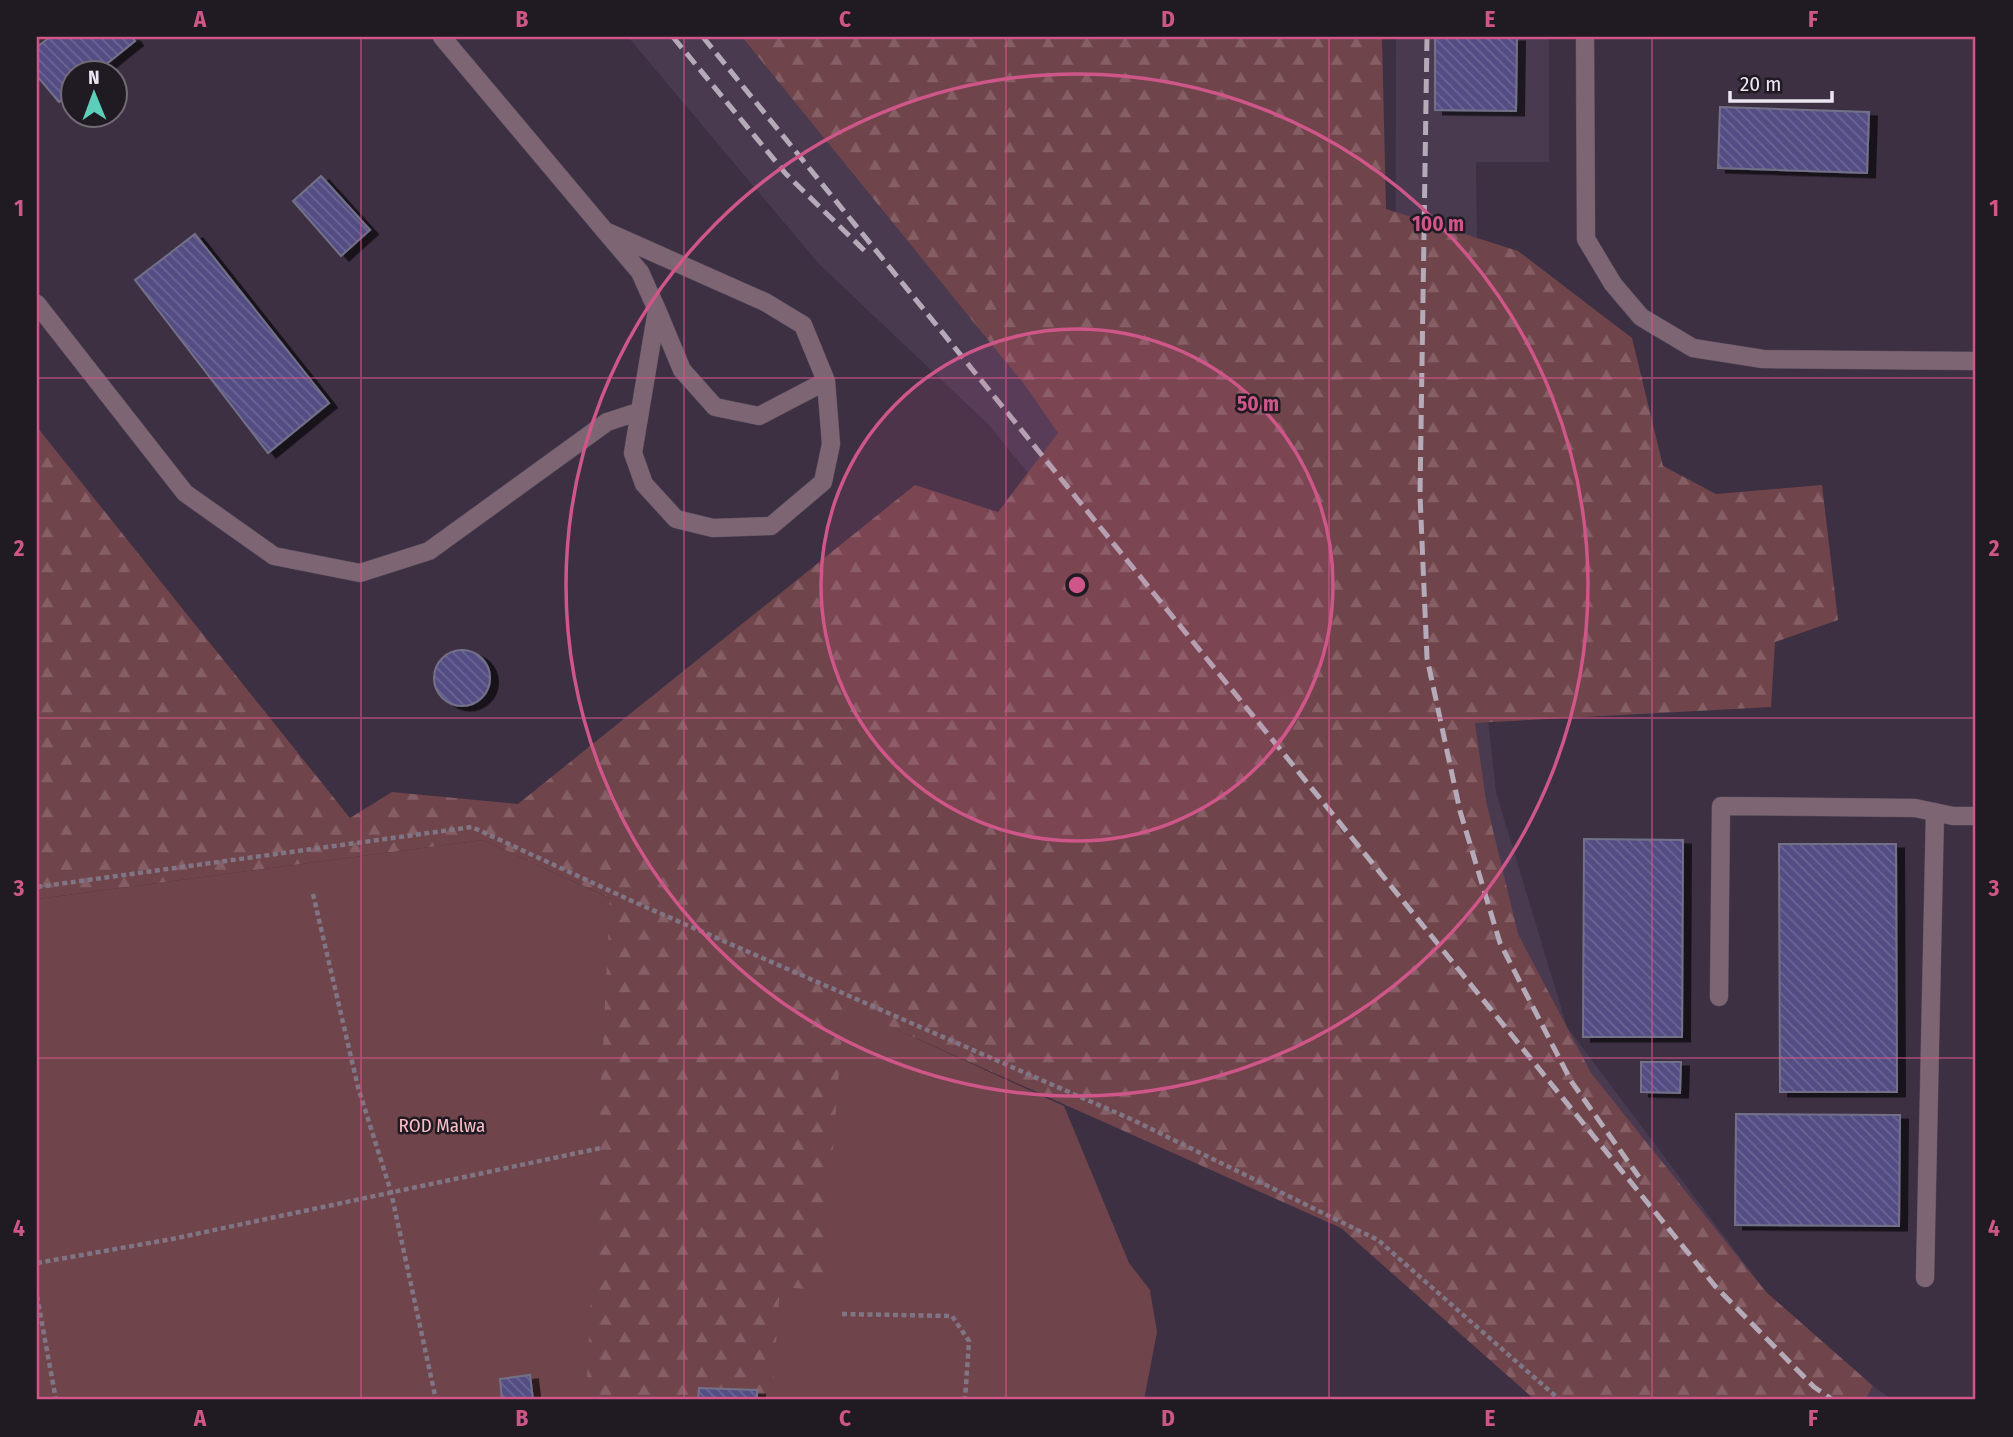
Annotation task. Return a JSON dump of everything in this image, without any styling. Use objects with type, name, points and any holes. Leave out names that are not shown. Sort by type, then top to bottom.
[{"type":"street","points":[[442,37],[640,272],[681,370],[715,407],[759,416],[826,381]]},
{"type":"street","points":[[1585,37],[1586,239],[1613,284],[1641,317],[1693,348],[1763,359],[1976,361]]},
{"type":"street","points":[[606,231],[765,302],[803,325],[826,381],[831,444],[823,482],[771,526],[713,528],[676,519],[644,484],[633,453],[657,310]]},
{"type":"street","points":[[37,304],[184,493],[274,556],[360,573],[429,551],[607,422],[638,412]]},
{"type":"street","points":[[1719,997],[1721,806],[1915,808],[1976,816]]},
{"type":"street","points":[[1925,1278],[1935,812]]},
{"type":"path","points":[[37,887],[472,827],[632,901],[1133,1120],[1378,1240],[1560,1400]]},
{"type":"path","points":[[313,894],[358,1087],[391,1192],[436,1400]]},
{"type":"path","points":[[37,1262],[172,1239],[601,1148]]},
{"type":"path","points":[[37,1296],[55,1400]]},
{"type":"path","points":[[842,1314],[952,1316],[969,1341],[965,1400]]},
{"type":"shaded area","points":[[628,37],[742,37],[1027,388],[1395,440],[1396,37],[1549,37],[1549,162],[1476,162],[1482,664],[1496,792],[1567,1027],[1766,1292],[1873,1386],[1893,1400],[1765,1400],[1606,1187],[989,425],[819,264]]},
{"type":"green space","points":[[742,37],[1382,37],[1386,209],[1518,251],[1632,338],[1663,466],[1716,494],[1822,485],[1838,620],[1775,642],[1771,707],[1475,723],[1486,801],[1518,934],[1591,1073],[1766,1292],[1873,1386],[1865,1400],[1535,1400],[1341,1228],[844,1006],[822,1290],[780,1287],[772,1400],[586,1400],[610,898],[483,840],[37,899],[37,427],[350,818],[392,792],[518,804],[915,485],[998,512],[1058,433],[1027,388]]},
{"type":"green space","name":"ROD Malwa","points":[[483,840],[1064,1106],[1129,1263],[1150,1290],[1157,1332],[1144,1400],[37,1400],[37,899]]},
{"type":"building","points":[[50,37],[132,37],[135,41],[111,60],[60,60],[59,102],[37,76],[37,47]]},
{"type":"building","points":[[1435,37],[1517,37],[1516,111],[1435,110]]},
{"type":"building","points":[[1720,107],[1869,112],[1867,173],[1718,168]]},
{"type":"building","points":[[321,176],[370,230],[341,256],[293,201]]},
{"type":"building","points":[[195,234],[329,403],[268,453],[135,280]]},
{"type":"building","points":[[457,650],[467,650],[482,658],[488,667],[488,689],[482,698],[467,706],[457,706],[439,694],[434,683],[434,673],[446,655]]},
{"type":"building","points":[[1584,839],[1683,840],[1682,1037],[1583,1037]]},
{"type":"building","points":[[1779,844],[1896,844],[1897,1092],[1780,1092]]},
{"type":"building","points":[[1641,1062],[1681,1062],[1680,1093],[1641,1092]]},
{"type":"building","points":[[1736,1114],[1900,1115],[1899,1226],[1735,1225]]},
{"type":"building","points":[[530,1375],[533,1400],[502,1400],[500,1379]]},
{"type":"building","points":[[699,1388],[757,1390],[757,1400],[698,1400]]},
{"type":"railway","points":[[673,37],[786,174],[869,255]]},
{"type":"railway","points":[[703,37],[1715,1286],[1814,1387],[1833,1400]]},
{"type":"railway","points":[[1427,37],[1420,495],[1427,658],[1460,811],[1500,943],[1571,1081],[1639,1177]]}]
